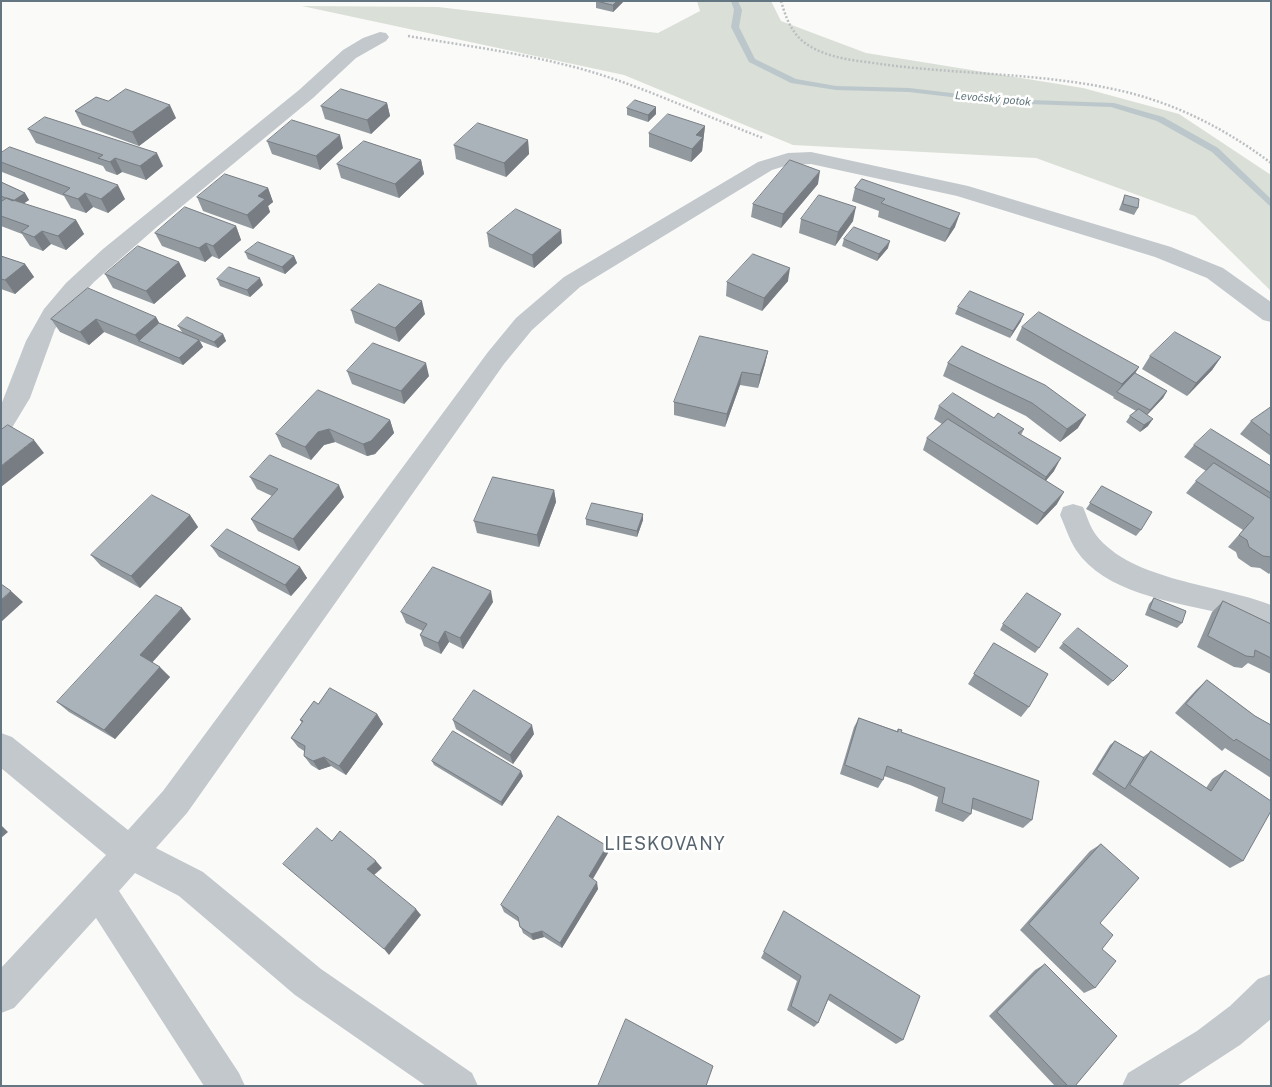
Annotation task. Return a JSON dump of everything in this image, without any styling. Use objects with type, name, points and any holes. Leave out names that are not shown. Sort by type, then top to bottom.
[{"type":"street","points":[[1,424],[20,394],[40,332],[72,290],[153,219],[307,93],[340,62],[369,41],[380,37]]},
{"type":"street","points":[[1,995],[176,802],[329,586],[496,358],[524,324],[572,282],[765,166],[788,158],[811,158],[961,191],[1162,252],[1215,273],[1271,314]]},
{"type":"street","points":[[1073,515],[1077,531],[1090,548],[1104,561],[1124,572],[1153,585],[1234,604],[1271,618]]},
{"type":"street","points":[[1,748],[130,854],[191,884],[308,982],[459,1086]]},
{"type":"street","points":[[98,890],[226,1086]]},
{"type":"street","points":[[1141,1086],[1196,1053],[1260,1006],[1271,992]]},
{"type":"path","points":[[781,1],[793,33],[807,45],[823,52],[888,65],[1068,81],[1149,97],[1189,112],[1221,127],[1271,163]]},
{"type":"path","points":[[380,37],[405,36],[532,57],[568,65],[693,108],[716,120],[762,138],[778,147],[788,158]]},
{"type":"shaded area","points":[[697,1],[771,1],[781,21],[866,53],[1083,88],[1179,114],[1271,175],[1271,291],[1195,216],[1036,158],[793,145],[624,75],[302,6],[438,7],[658,33],[700,11]]},
{"type":"building","points":[[597,1],[617,1],[613,5]]},
{"type":"building","points":[[126,89],[170,105],[132,132],[75,111],[96,97],[108,101]]},
{"type":"building","points":[[341,89],[387,103],[367,120],[321,106]]},
{"type":"building","points":[[635,100],[656,107],[648,115],[627,108]]},
{"type":"building","points":[[668,114],[705,126],[696,135],[703,137],[692,149],[649,133]]},
{"type":"building","points":[[45,117],[157,153],[140,166],[115,158],[110,162],[98,158],[103,155],[28,129]]},
{"type":"building","points":[[292,120],[340,135],[316,156],[267,141]]},
{"type":"building","points":[[478,123],[528,140],[504,163],[454,145]]},
{"type":"building","points":[[364,141],[421,160],[395,184],[337,164]]},
{"type":"building","points":[[10,147],[118,185],[101,199],[85,193],[78,199],[63,194],[70,188],[1,162],[1,153]]},
{"type":"building","points":[[790,160],[820,171],[783,214],[753,204]]},
{"type":"building","points":[[225,174],[268,188],[258,196],[265,199],[247,215],[197,197]]},
{"type":"building","points":[[862,179],[960,213],[950,229],[881,203],[885,199],[855,188]]},
{"type":"building","points":[[1,182],[25,193],[13,201],[1,196]]},
{"type":"building","points":[[819,195],[856,207],[838,232],[801,219]]},
{"type":"building","points":[[1125,195],[1139,199],[1138,208],[1123,204]]},
{"type":"building","points":[[7,198],[76,220],[58,236],[42,231],[34,237],[21,232],[29,226],[1,216],[1,202]]},
{"type":"building","points":[[185,207],[236,226],[213,246],[206,243],[199,248],[155,233]]},
{"type":"building","points":[[516,209],[561,230],[532,255],[487,233]]},
{"type":"building","points":[[854,227],[890,241],[879,254],[844,239]]},
{"type":"building","points":[[258,242],[294,256],[282,267],[245,252]]},
{"type":"building","points":[[138,246],[179,262],[146,291],[105,274]]},
{"type":"building","points":[[753,254],[790,268],[764,298],[727,282]]},
{"type":"building","points":[[1,256],[25,264],[5,280],[1,279]]},
{"type":"building","points":[[229,267],[260,278],[247,290],[217,279]]},
{"type":"building","points":[[379,284],[422,301],[395,328],[351,310]]},
{"type":"building","points":[[88,288],[156,317],[135,335],[96,319],[80,332],[51,319]]},
{"type":"building","points":[[970,291],[1024,314],[1013,331],[958,307]]},
{"type":"building","points":[[1039,312],[1139,367],[1122,384],[1022,327]]},
{"type":"building","points":[[187,317],[223,334],[214,342],[178,326]]},
{"type":"building","points":[[159,323],[199,340],[179,358],[139,341]]},
{"type":"building","points":[[1175,332],[1221,357],[1196,383],[1150,356]]},
{"type":"building","points":[[700,336],[768,351],[760,375],[742,372],[727,414],[674,402]]},
{"type":"building","points":[[373,343],[426,363],[401,391],[347,371]]},
{"type":"building","points":[[962,346],[1045,385],[1086,415],[1067,429],[1032,403],[948,363]]},
{"type":"building","points":[[1135,373],[1167,391],[1150,410],[1117,392]]},
{"type":"building","points":[[318,390],[390,420],[371,441],[363,444],[329,429],[318,432],[305,447],[276,434]]},
{"type":"building","points":[[953,393],[994,418],[998,413],[1024,429],[1018,433],[1061,458],[1046,477],[939,406]]},
{"type":"building","points":[[1271,407],[1271,436],[1251,421]]},
{"type":"building","points":[[1139,409],[1153,419],[1144,425],[1130,416]]},
{"type":"building","points":[[948,419],[1064,492],[1044,513],[927,438]]},
{"type":"building","points":[[8,425],[34,440],[1,466],[1,430]]},
{"type":"building","points":[[1211,429],[1271,466],[1271,493],[1194,445]]},
{"type":"building","points":[[270,455],[339,485],[293,539],[251,519],[278,489],[250,477]]},
{"type":"building","points":[[1214,463],[1271,499],[1271,557],[1263,556],[1249,547],[1247,540],[1239,535],[1254,518],[1196,481]]},
{"type":"building","points":[[493,477],[554,490],[537,535],[474,521]]},
{"type":"building","points":[[1102,486],[1152,512],[1141,530],[1090,503]]},
{"type":"building","points":[[152,495],[190,515],[131,576],[91,555]]},
{"type":"building","points":[[592,503],[643,514],[637,531],[586,519]]},
{"type":"building","points":[[227,529],[300,567],[285,585],[211,546]]},
{"type":"building","points":[[433,567],[491,591],[460,638],[445,631],[438,643],[420,635],[427,624],[401,612]]},
{"type":"building","points":[[1,584],[11,591],[1,600]]},
{"type":"building","points":[[1027,593],[1061,614],[1039,648],[1003,624]]},
{"type":"building","points":[[156,595],[182,608],[140,655],[160,667],[104,730],[57,702]]},
{"type":"building","points":[[1154,598],[1186,611],[1182,623],[1150,609]]},
{"type":"building","points":[[1223,601],[1271,624],[1271,658],[1255,650],[1254,657],[1246,656],[1208,636]]},
{"type":"building","points":[[1078,628],[1128,666],[1113,681],[1063,643]]},
{"type":"building","points":[[994,643],[1048,674],[1029,707],[974,674]]},
{"type":"building","points":[[1207,680],[1255,716],[1271,725],[1271,761],[1236,739],[1234,741],[1186,704]]},
{"type":"building","points":[[330,688],[377,714],[339,766],[324,757],[313,761],[304,756],[305,746],[291,738],[303,721],[300,720],[314,701],[318,704]]},
{"type":"building","points":[[474,690],[532,725],[510,755],[453,720]]},
{"type":"building","points":[[859,718],[898,732],[898,729],[902,730],[901,732],[1039,781],[1032,820],[973,798],[971,814],[942,803],[945,788],[887,766],[883,780],[845,765]]},
{"type":"building","points":[[453,731],[521,771],[501,802],[432,761]]},
{"type":"building","points":[[1115,741],[1144,758],[1125,789],[1097,770]]},
{"type":"building","points":[[1151,751],[1211,791],[1225,770],[1271,801],[1271,811],[1243,861],[1130,785]]},
{"type":"building","points":[[558,816],[607,846],[589,876],[597,882],[560,943],[542,931],[531,934],[520,927],[518,917],[501,905]]},
{"type":"building","points":[[317,828],[332,841],[340,831],[376,861],[367,869],[416,909],[384,949],[283,864]]},
{"type":"building","points":[[1101,844],[1139,878],[1100,923],[1113,935],[1102,949],[1116,961],[1095,988],[1029,924]]},
{"type":"building","points":[[784,911],[920,996],[903,1040],[830,994],[818,1023],[791,1006],[801,976],[764,952]]},
{"type":"building","points":[[1045,964],[1117,1036],[1075,1086],[1068,1086],[997,1012]]},
{"type":"building","points":[[626,1019],[713,1066],[706,1086],[598,1086]]},
{"type":"waterway","name":"Levočský potok","points":[[734,1],[738,10],[735,27],[752,60],[794,81],[836,88],[909,90],[1002,101],[1111,105],[1160,119],[1215,150],[1271,204]]},
{"type":"district","name":"LIESKOVANY","points":[[665,844]]}]
